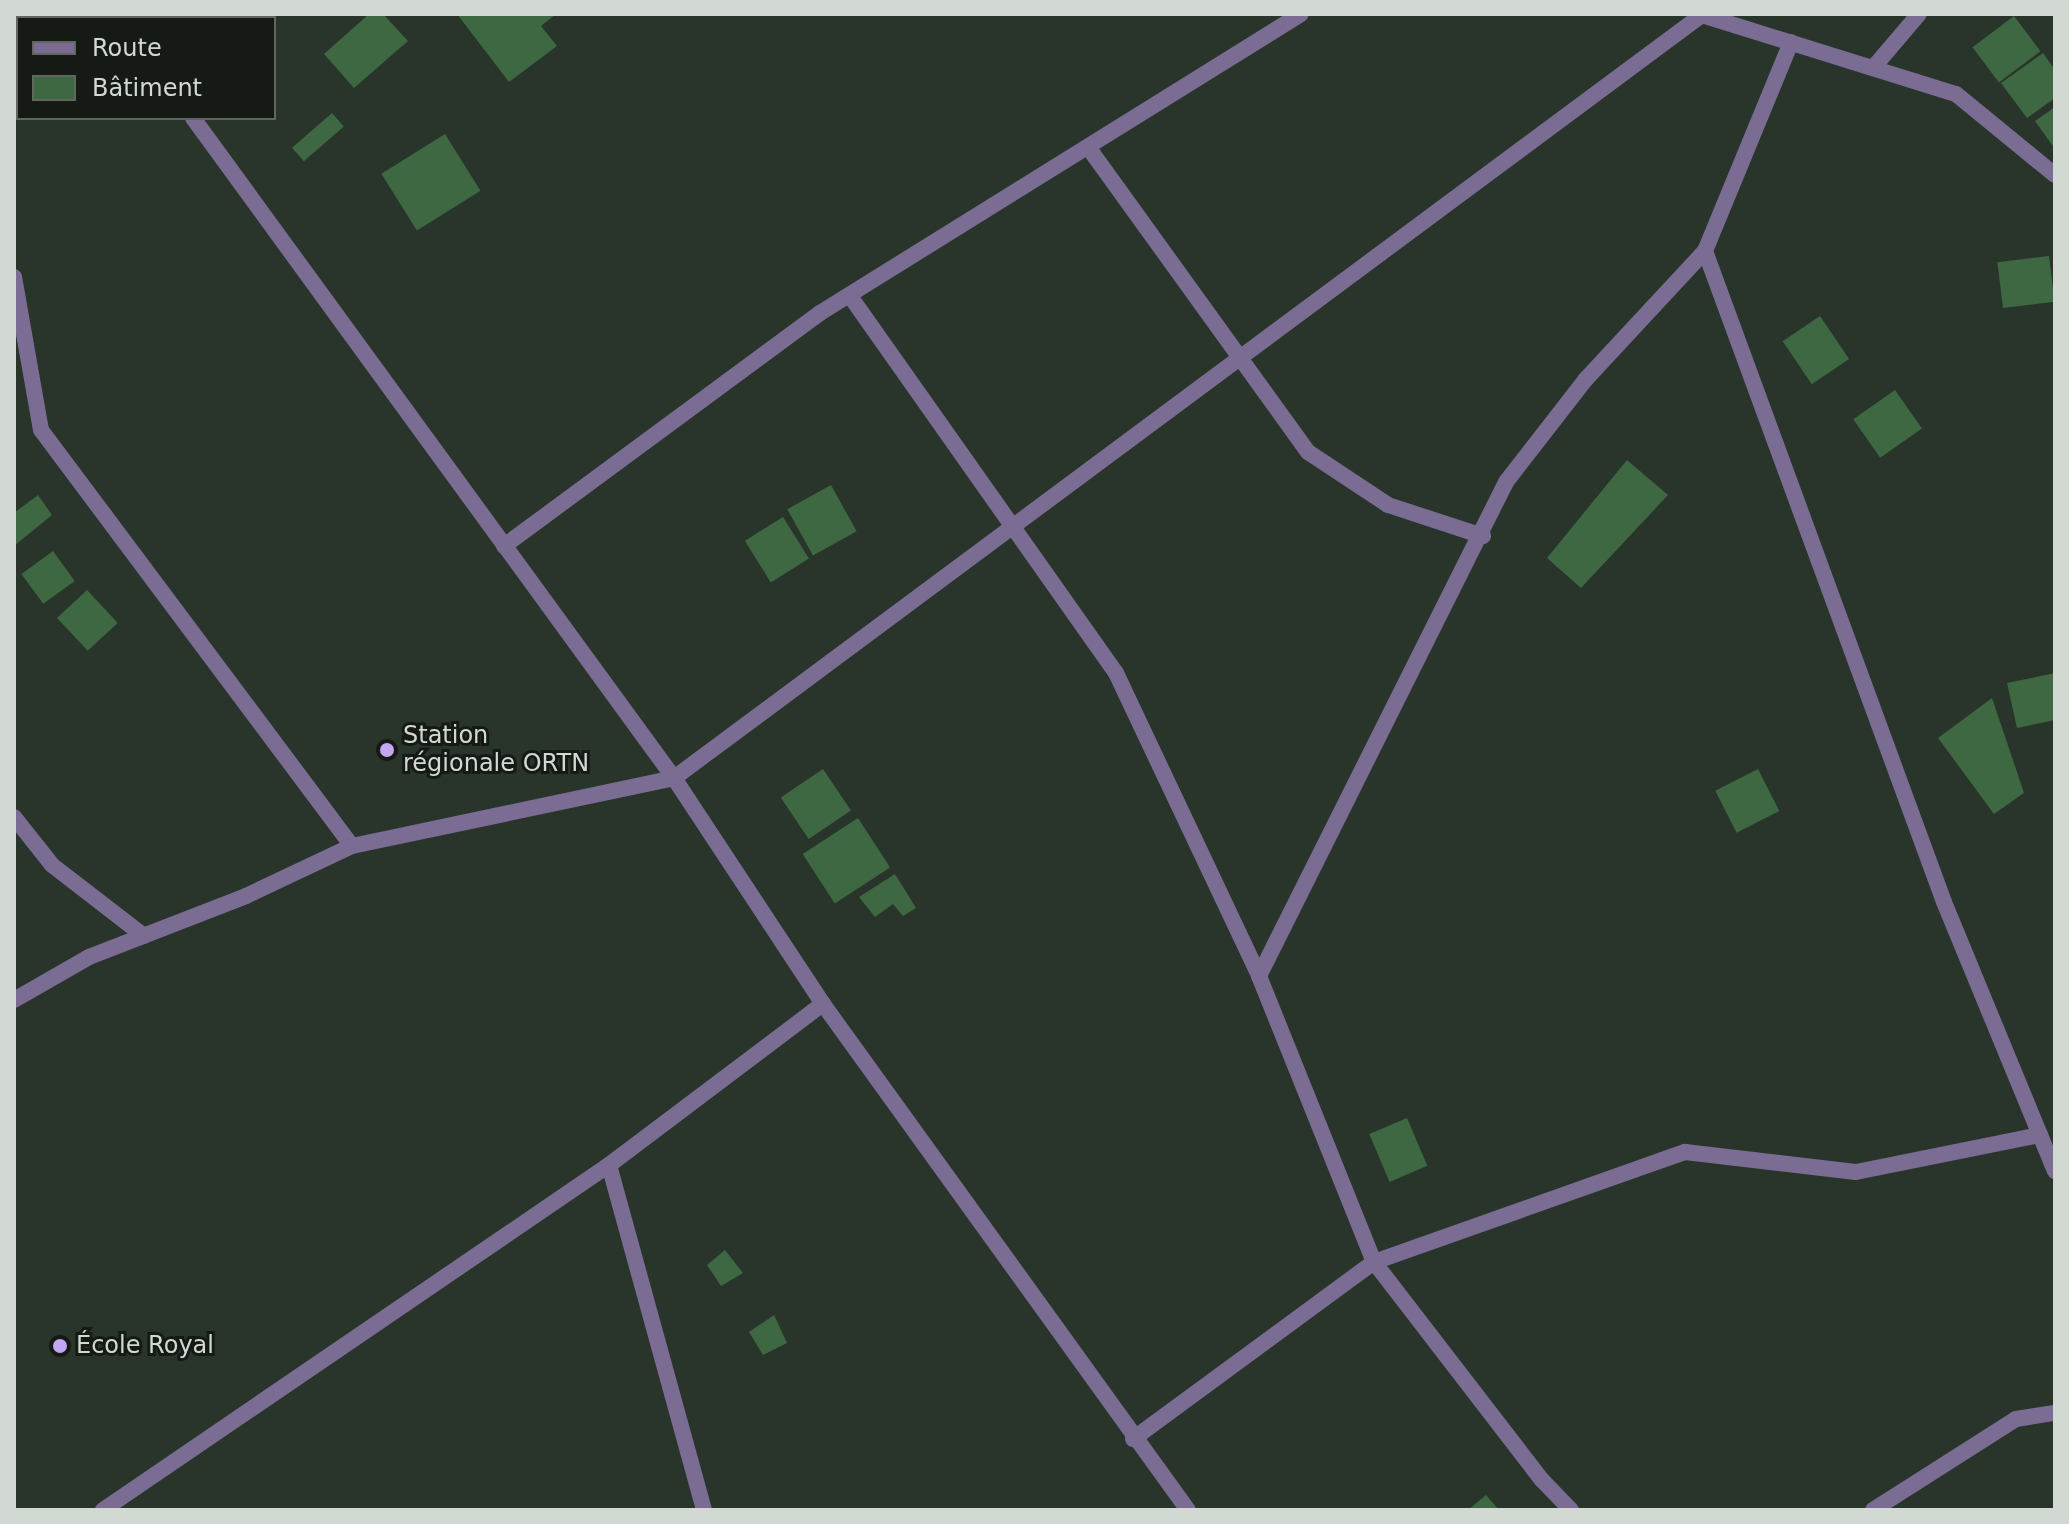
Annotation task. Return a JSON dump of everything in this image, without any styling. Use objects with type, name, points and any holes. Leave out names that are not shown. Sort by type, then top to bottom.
[{"type":"street","points":[[504,546],[850,296],[1301,14]]},
{"type":"street","points":[[14,1000],[89,957],[352,846],[674,778],[1702,14],[1956,94],[2055,175]]},
{"type":"street","points":[[1873,68],[1919,14]]},
{"type":"street","points":[[1259,976],[1483,536],[1506,482],[1586,379],[1705,251],[1791,42]]},
{"type":"street","points":[[194,120],[674,778],[823,1004],[1133,1439],[1188,1510]]},
{"type":"street","points":[[1088,147],[1308,452],[1388,505],[1483,536]]},
{"type":"street","points":[[1705,251],[1944,902],[2055,1171]]},
{"type":"street","points":[[14,277],[41,430],[352,846]]},
{"type":"street","points":[[850,296],[1116,673],[1259,976],[1374,1262],[1542,1480],[1571,1510]]},
{"type":"street","points":[[14,817],[52,865],[144,936]]},
{"type":"street","points":[[103,1510],[609,1165],[823,1004]]},
{"type":"street","points":[[1133,1439],[1374,1262],[1685,1152],[1856,1172],[2040,1135]]},
{"type":"street","points":[[609,1165],[704,1510]]},
{"type":"street","points":[[1873,1510],[2016,1419],[2055,1413]]},
{"type":"building","points":[[369,14],[383,14],[408,41],[354,88],[324,54]]},
{"type":"building","points":[[457,14],[556,14],[541,26],[557,46],[509,82]]},
{"type":"building","points":[[2014,16],[2040,51],[1999,82],[1972,47]]},
{"type":"building","points":[[2043,53],[2055,70],[2055,98],[2027,118],[2001,83]]},
{"type":"building","points":[[2055,107],[2055,149],[2035,121]]},
{"type":"building","points":[[332,113],[344,127],[304,161],[292,148]]},
{"type":"building","points":[[445,134],[481,191],[417,231],[381,174]]},
{"type":"building","points":[[2049,256],[2055,302],[2003,308],[1997,262]]},
{"type":"building","points":[[1820,316],[1849,359],[1812,384],[1783,341]]},
{"type":"building","points":[[1895,390],[1922,429],[1880,458],[1853,419]]},
{"type":"building","points":[[1627,460],[1668,495],[1581,588],[1547,558]]},
{"type":"building","points":[[831,485],[857,531],[813,556],[787,509]]},
{"type":"building","points":[[38,495],[52,515],[14,546],[14,513]]},
{"type":"building","points":[[783,517],[809,559],[771,582],[745,541]]},
{"type":"building","points":[[53,551],[75,581],[43,604],[21,574]]},
{"type":"building","points":[[87,590],[118,623],[88,651],[57,618]]},
{"type":"building","points":[[2055,673],[2055,720],[2017,728],[2007,683]]},
{"type":"building","points":[[1992,698],[2024,793],[1994,814],[1938,738]]},
{"type":"building","points":[[823,769],[851,810],[809,839],[781,798]]},
{"type":"building","points":[[1758,769],[1779,811],[1737,833],[1715,791]]},
{"type":"building","points":[[858,818],[890,867],[835,903],[803,854]]},
{"type":"building","points":[[895,874],[916,908],[903,916],[893,904],[875,917],[859,897]]},
{"type":"building","points":[[1407,1118],[1427,1166],[1390,1182],[1369,1134]]},
{"type":"building","points":[[725,1250],[743,1273],[721,1286],[707,1265]]},
{"type":"building","points":[[774,1315],[787,1343],[763,1355],[749,1332]]},
{"type":"building","points":[[1486,1495],[1499,1510],[1468,1510]]},
{"type":"place","name":"Station régionale ORTN","points":[[387,750]]},
{"type":"place","name":"École Royal","points":[[60,1346]]}]
